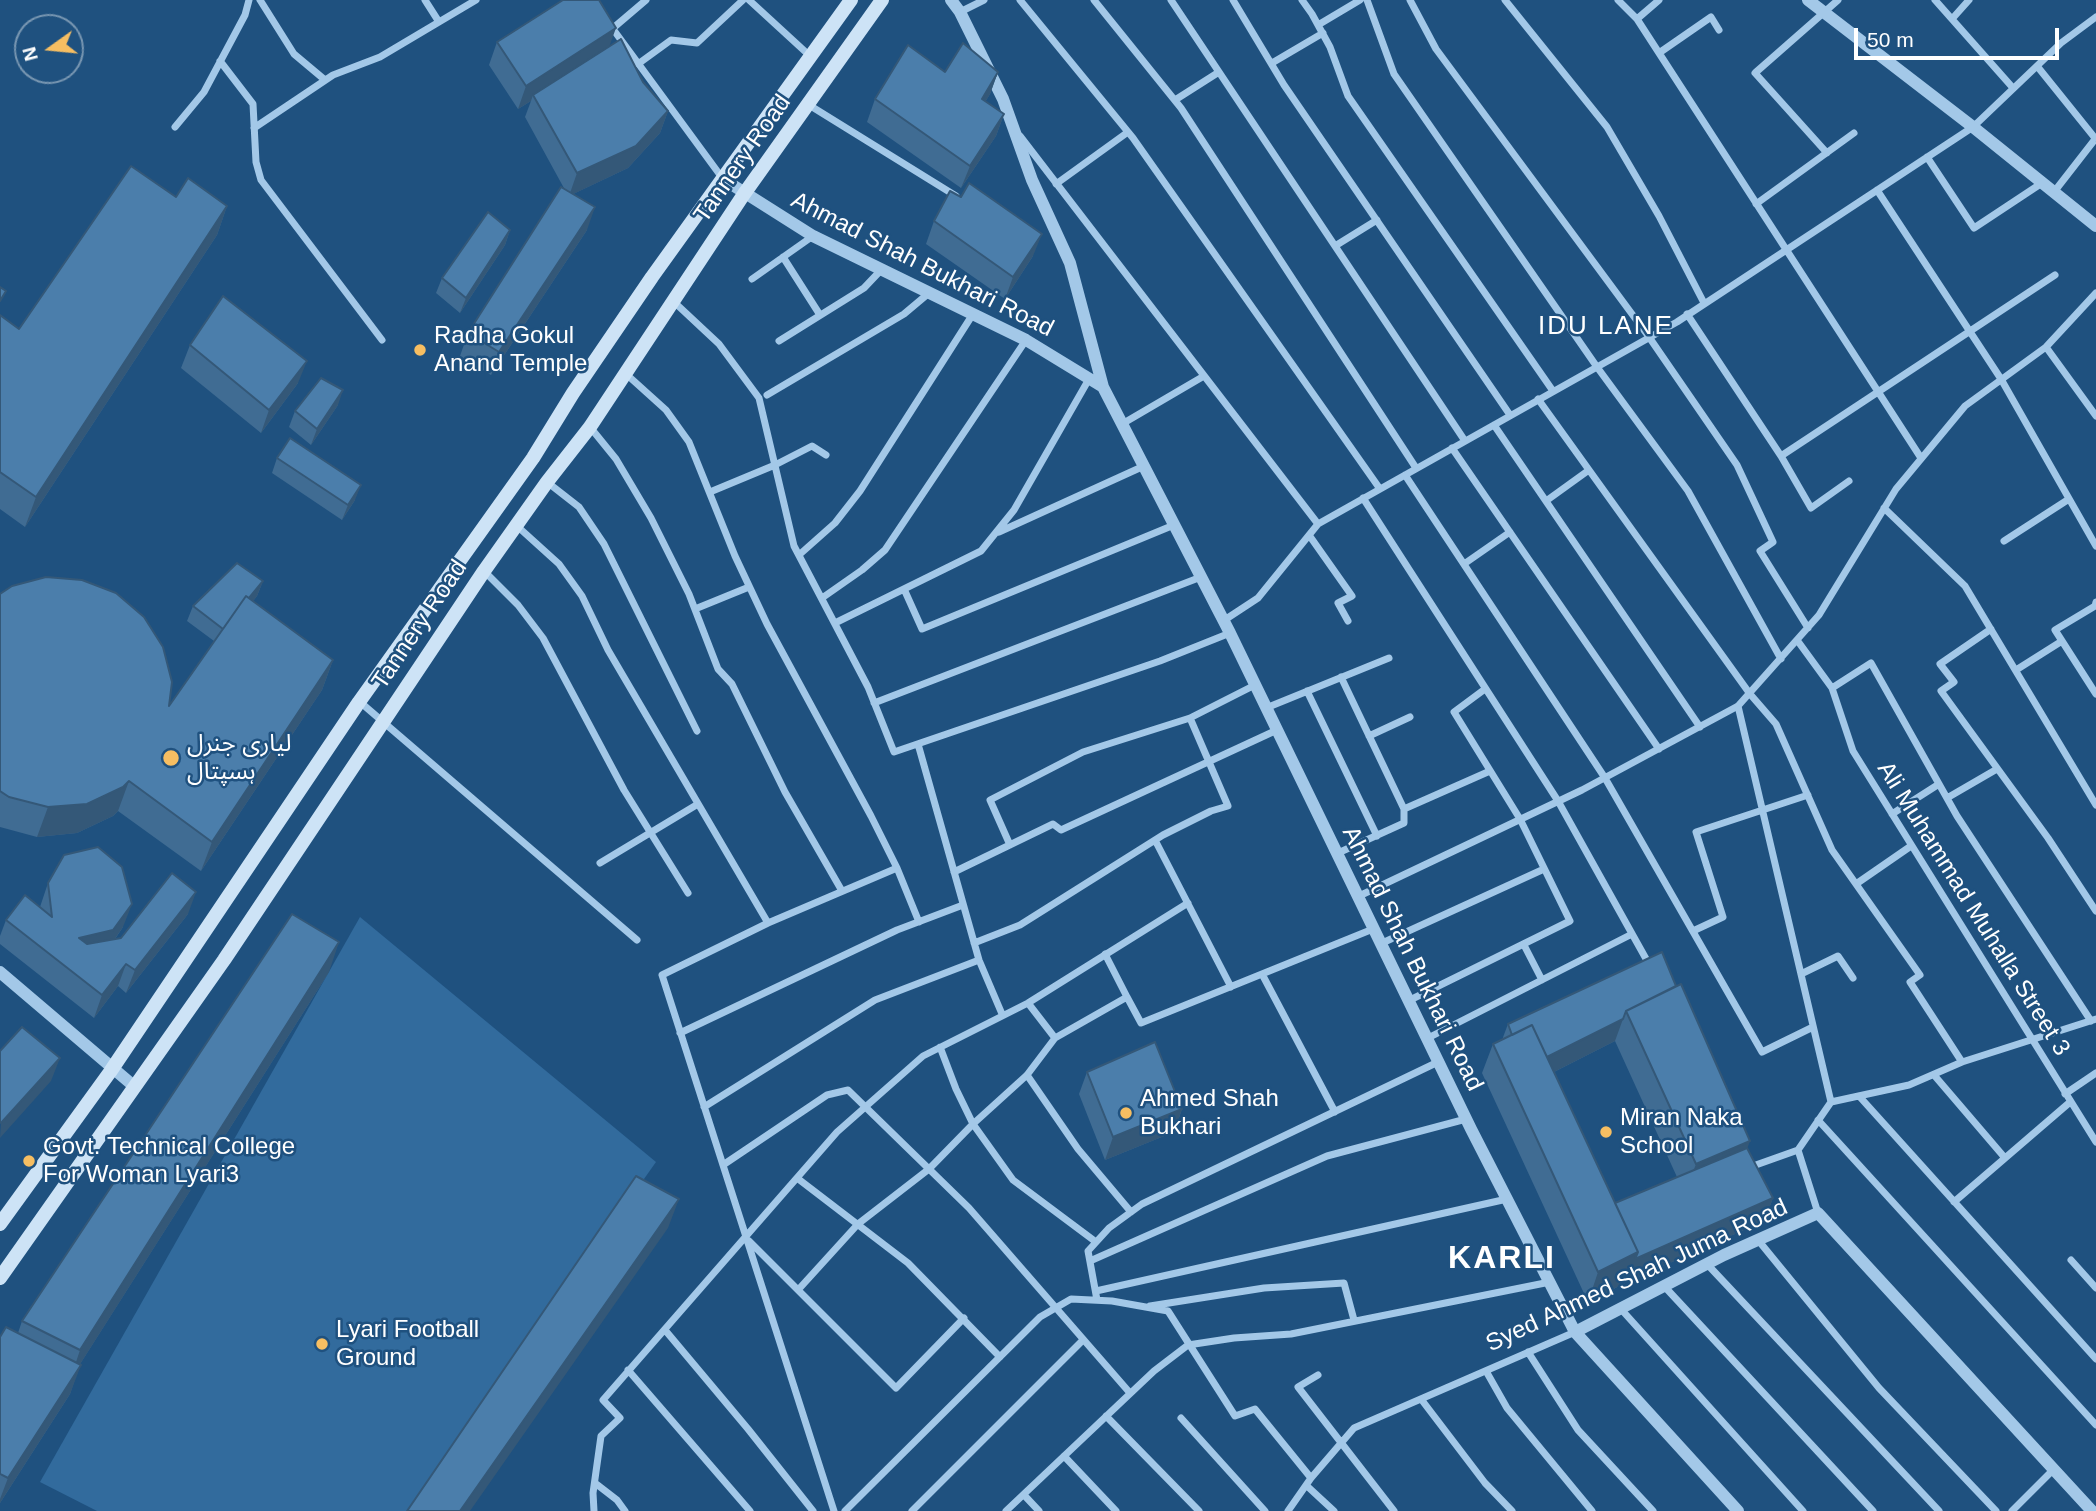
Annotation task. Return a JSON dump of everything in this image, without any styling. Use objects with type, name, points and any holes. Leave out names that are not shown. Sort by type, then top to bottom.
[{"type":"main road","name":"Tannery Road","points":[[0,1224],[111,1069],[359,702],[533,458],[573,393],[652,277],[851,0]]},
{"type":"main road","name":"Tannery Road","points":[[0,1278],[224,960],[484,571],[590,426],[744,194],[882,0]]},
{"type":"street","points":[[175,127],[204,92],[245,15],[249,0]]},
{"type":"street","points":[[260,0],[294,54],[325,80]]},
{"type":"street","points":[[425,0],[439,22]]},
{"type":"street","points":[[254,128],[333,75],[380,57],[476,0]]},
{"type":"street","points":[[612,29],[646,0]]},
{"type":"street","points":[[638,64],[671,40],[697,43],[743,0]]},
{"type":"street","points":[[748,0],[812,57]]},
{"type":"street","name":"Ahmad Shah Bukhari Road","points":[[951,0],[960,12],[1003,99],[1032,180],[1070,263],[1103,387],[1230,633],[1426,1039],[1575,1332],[1738,1511]]},
{"type":"street","points":[[960,12],[984,0]]},
{"type":"street","points":[[1020,0],[1128,132],[1380,489]]},
{"type":"street","points":[[1094,0],[1175,100],[1416,468]]},
{"type":"street","points":[[1171,0],[1465,441]]},
{"type":"street","points":[[1233,0],[1284,85],[1510,415]]},
{"type":"street","points":[[1301,0],[1330,47],[1348,96],[1553,391]]},
{"type":"street","points":[[1318,25],[1360,0]]},
{"type":"street","points":[[1367,0],[1394,74],[1597,367],[1688,491],[1781,659]]},
{"type":"street","points":[[1410,0],[1436,49],[1649,337],[1737,465],[1773,542],[1760,551],[1808,628]]},
{"type":"street","points":[[1505,0],[1606,127],[1659,216],[1704,303]]},
{"type":"street","points":[[1618,0],[1637,19],[1921,458]]},
{"type":"street","points":[[1637,19],[1659,0]]},
{"type":"street","points":[[1808,0],[2096,226]]},
{"type":"street","points":[[1827,153],[1755,73],[1838,0]]},
{"type":"street","points":[[1935,0],[2014,88]]},
{"type":"street","points":[[1952,19],[1969,0]]},
{"type":"street","points":[[1659,53],[1711,17],[1719,30]]},
{"type":"street","points":[[1223,621],[1258,598],[1318,524],[1688,314],[1973,127],[2061,43],[2096,17]]},
{"type":"street","points":[[606,19],[723,180]]},
{"type":"street","points":[[1272,63],[1322,33]]},
{"type":"street","points":[[220,61],[253,104],[256,162],[261,180],[382,340]]},
{"type":"street","points":[[2037,66],[2096,138],[2054,192]]},
{"type":"street","points":[[1175,100],[1219,72]]},
{"type":"street","points":[[809,105],[956,196]]},
{"type":"street","points":[[1014,128],[1318,524]]},
{"type":"street","points":[[1056,184],[1128,132]]},
{"type":"street","points":[[1756,204],[1854,134]]},
{"type":"street","points":[[1927,157],[1974,228],[2042,183]]},
{"type":"street","name":"Ahmad Shah Bukhari Road","points":[[723,180],[813,236],[1026,340],[1103,387]]},
{"type":"street","points":[[1877,190],[2001,379],[2096,547]]},
{"type":"street","points":[[1335,246],[1377,220]]},
{"type":"street","points":[[752,279],[813,236]]},
{"type":"street","points":[[783,257],[820,315]]},
{"type":"street","points":[[779,341],[864,288],[882,270]]},
{"type":"street","points":[[1781,456],[2056,275]]},
{"type":"street","points":[[767,395],[904,314],[929,292]]},
{"type":"street","points":[[2093,296],[2096,307]]},
{"type":"street","points":[[1357,897],[1605,778],[1738,706],[1819,615],[1896,489],[1965,405],[2046,347],[2093,296]]},
{"type":"street","points":[[672,300],[719,344],[759,398],[794,546],[874,703],[894,752],[1160,661],[1230,633]]},
{"type":"street","points":[[799,555],[835,523],[860,491],[973,314]]},
{"type":"street","points":[[1688,314],[1781,456],[1811,508],[1849,481]]},
{"type":"street","points":[[822,598],[885,550],[1026,340]]},
{"type":"street","points":[[2046,347],[2096,416]]},
{"type":"street","points":[[625,372],[666,410],[689,442],[749,587],[871,816],[897,868],[919,922]]},
{"type":"street","points":[[1122,424],[1204,376]]},
{"type":"street","points":[[835,623],[981,551],[1014,510],[1089,379]]},
{"type":"street","points":[[1538,400],[1749,694],[1776,724],[1832,850],[1920,975],[1910,982],[1962,1062]]},
{"type":"street","points":[[1494,425],[1700,727]]},
{"type":"street","points":[[590,426],[616,458],[651,518],[695,609],[718,669],[732,684],[786,792],[842,891]]},
{"type":"street","points":[[710,492],[813,446],[826,455]]},
{"type":"street","points":[[1452,448],[1660,749]]},
{"type":"street","points":[[995,534],[1144,466]]},
{"type":"street","points":[[1546,501],[1589,470]]},
{"type":"street","points":[[1405,475],[1605,778],[1762,1052],[1813,1027]]},
{"type":"street","points":[[547,482],[579,507],[604,544],[697,731]]},
{"type":"street","points":[[1363,498],[1558,801],[1654,972]]},
{"type":"street","points":[[2004,541],[2069,499]]},
{"type":"street","points":[[1884,508],[1965,586],[2096,805]]},
{"type":"street","points":[[904,589],[922,629],[1174,525]]},
{"type":"street","points":[[517,526],[559,564],[582,596],[607,650],[768,923]]},
{"type":"street","points":[[1464,564],[1510,532]]},
{"type":"street","points":[[1308,535],[1352,596],[1338,603],[1348,621]]},
{"type":"street","points":[[484,571],[519,605],[543,638],[624,790],[688,893]]},
{"type":"street","points":[[874,703],[1201,577]]},
{"type":"street","points":[[695,609],[749,587]]},
{"type":"street","points":[[2095,690],[2055,630],[2096,605]]},
{"type":"street","points":[[1991,629],[1940,664],[1954,682],[1941,691],[2048,838],[2096,911]]},
{"type":"street","name":"Ali Muhammad Muhalla Street 3","points":[[1797,640],[1832,688],[1853,751],[2096,1142]]},
{"type":"street","points":[[2016,670],[2062,641]]},
{"type":"street","points":[[1266,708],[1388,658]]},
{"type":"street","points":[[1748,1155],[1753,1166],[1798,1150],[1830,1102],[1909,1085],[1962,1062],[2094,1020],[1947,798],[1871,663],[1832,688]]},
{"type":"street","points":[[1338,853],[1404,823],[1404,809],[1341,677]]},
{"type":"street","points":[[1010,845],[989,800],[1083,752],[1190,718],[1255,685]]},
{"type":"street","points":[[1408,1001],[1570,921],[1520,820],[1454,712],[1485,688]]},
{"type":"street","points":[[1307,691],[1377,836]]},
{"type":"street","points":[[359,702],[637,940]]},
{"type":"street","points":[[1738,706],[1830,1102]]},
{"type":"street","points":[[1369,736],[1409,717]]},
{"type":"street","points":[[974,943],[1020,925],[1155,840],[1211,811],[1228,806],[1190,718]]},
{"type":"street","points":[[954,872],[1053,824],[1061,830],[1277,730]]},
{"type":"street","points":[[918,744],[979,960],[1002,1014]]},
{"type":"street","points":[[1947,798],[1997,769]]},
{"type":"street","points":[[1404,809],[1490,771]]},
{"type":"street","points":[[1892,814],[1939,784]]},
{"type":"street","points":[[1693,931],[1723,917],[1696,832],[1808,795]]},
{"type":"street","points":[[600,863],[698,804]]},
{"type":"street","points":[[1155,840],[1231,987]]},
{"type":"street","points":[[1856,884],[1911,846]]},
{"type":"street","points":[[834,1511],[662,975],[768,923],[897,868]]},
{"type":"street","points":[[1380,944],[1544,869]]},
{"type":"street","points":[[594,1511],[601,1436],[620,1418],[603,1399],[836,1132],[923,1056],[1028,1003],[1188,903]]},
{"type":"street","points":[[680,1033],[919,922],[963,905]]},
{"type":"street","points":[[1105,954],[1141,1023],[1373,929]]},
{"type":"street","points":[[1426,1039],[1632,934]]},
{"type":"street","points":[[1524,944],[1542,980]]},
{"type":"street","points":[[1801,974],[1838,956],[1853,978]]},
{"type":"street","points":[[704,1107],[875,1000],[979,960]]},
{"type":"street","points":[[0,972],[135,1087]]},
{"type":"street","points":[[1262,974],[1335,1112]]},
{"type":"street","points":[[798,1290],[858,1224],[929,1169],[1027,1074],[1055,1038],[1127,997]]},
{"type":"street","points":[[1028,1003],[1055,1038]]},
{"type":"street","points":[[940,1047],[973,1124],[1013,1180],[1096,1242]]},
{"type":"street","points":[[1097,1300],[1088,1251],[1109,1228],[1142,1204],[1438,1062]]},
{"type":"street","points":[[2065,1094],[2096,1073]]},
{"type":"street","points":[[1027,1074],[1078,1149],[1132,1212]]},
{"type":"street","points":[[1934,1075],[2005,1157]]},
{"type":"street","points":[[723,1165],[828,1095],[848,1090],[969,1208],[1130,1393]]},
{"type":"street","points":[[1859,1096],[2096,1359]]},
{"type":"street","points":[[1954,1202],[2069,1102]]},
{"type":"street","points":[[1090,1261],[1327,1156],[1466,1119]]},
{"type":"street","points":[[1818,1120],[2096,1425]]},
{"type":"street","points":[[1798,1150],[1818,1213]]},
{"type":"street","points":[[797,1178],[908,1263],[1000,1357]]},
{"type":"street","points":[[1096,1291],[1507,1199]]},
{"type":"street","name":"Syed Ahmed Shah Juma Road","points":[[1288,1511],[1311,1478],[1353,1428],[1575,1332],[1707,1264],[1818,1213],[2092,1511]]},
{"type":"street","points":[[746,1238],[896,1388],[964,1318]]},
{"type":"street","points":[[1758,1240],[1879,1388],[1996,1511]]},
{"type":"street","points":[[2071,1261],[2096,1288]]},
{"type":"street","points":[[1707,1264],[1939,1511]]},
{"type":"street","points":[[1006,1511],[1154,1371],[1188,1345],[1291,1334],[1550,1282]]},
{"type":"street","points":[[1144,1307],[1265,1288],[1344,1283],[1354,1320]]},
{"type":"street","points":[[1664,1286],[1873,1511]]},
{"type":"street","points":[[845,1511],[1040,1317],[1071,1299],[1097,1300],[1168,1311],[1235,1416],[1255,1409],[1311,1478]]},
{"type":"street","points":[[1620,1308],[1803,1511]]},
{"type":"street","points":[[665,1330],[813,1511]]},
{"type":"street","points":[[912,1511],[1083,1340]]},
{"type":"street","points":[[1528,1352],[1578,1430],[1653,1511]]},
{"type":"street","points":[[628,1370],[751,1511]]},
{"type":"street","points":[[1486,1371],[1507,1408],[1592,1511]]},
{"type":"street","points":[[1318,1375],[1298,1387],[1394,1511]]},
{"type":"street","points":[[1421,1399],[1485,1483],[1512,1511]]},
{"type":"street","points":[[1106,1416],[1199,1511]]},
{"type":"street","points":[[1181,1419],[1265,1511]]},
{"type":"street","points":[[1064,1456],[1116,1511]]},
{"type":"street","points":[[2012,1511],[2053,1469]]},
{"type":"street","points":[[595,1483],[617,1500],[625,1511]]},
{"type":"street","points":[[1307,1486],[1334,1511]]},
{"type":"street","points":[[1024,1494],[1039,1511]]},
{"type":"shaded area","name":"Lyari Football Ground","points":[[360,917],[656,1162],[409,1511],[97,1511],[40,1482]]},
{"type":"building","points":[[563,0],[599,0],[616,28],[526,86],[497,42]]},
{"type":"building","points":[[621,39],[643,82],[668,111],[636,146],[577,173],[533,95]]},
{"type":"building","points":[[963,43],[998,72],[982,99],[1004,114],[970,166],[875,99],[908,45],[945,72]]},
{"type":"building","points":[[131,166],[176,197],[188,178],[227,206],[36,497],[0,472],[0,315],[19,329]]},
{"type":"building","points":[[969,183],[1042,234],[1013,277],[934,221],[950,191],[961,197]]},
{"type":"building","points":[[561,187],[595,207],[499,352],[468,333]]},
{"type":"building","points":[[488,212],[510,230],[466,298],[442,278]]},
{"type":"building","points":[[0,287],[6,291],[0,301]]},
{"type":"building","points":[[223,296],[307,361],[269,410],[190,345]]},
{"type":"building","points":[[321,378],[343,390],[317,429],[295,411]]},
{"type":"building","points":[[290,438],[361,485],[348,505],[277,458]]},
{"type":"building","points":[[237,563],[263,581],[249,598],[246,596],[223,629],[193,606]]},
{"type":"building","points":[[46,577],[82,580],[116,593],[144,617],[163,647],[172,682],[169,706],[246,596],[333,660],[212,842],[129,781],[123,787],[87,804],[48,807],[9,797],[0,791],[0,594],[12,586]]},
{"type":"building","points":[[98,847],[122,867],[132,904],[113,930],[79,938],[87,944],[121,938],[172,873],[196,892],[135,970],[126,964],[102,995],[6,920],[25,895],[52,917],[48,883],[64,855]]},
{"type":"building","points":[[292,914],[339,942],[80,1350],[22,1321]]},
{"type":"building","points":[[1662,952],[1676,986],[1626,1011],[1623,1019],[1547,1057],[1532,1025],[1512,1035],[1508,1024]]},
{"type":"building","points":[[1681,984],[1750,1141],[1696,1164],[1626,1011]]},
{"type":"building","points":[[1532,1025],[1638,1252],[1598,1272],[1493,1044]]},
{"type":"building","points":[[22,1027],[60,1058],[1,1123],[0,1051]]},
{"type":"building","points":[[1155,1042],[1182,1109],[1113,1137],[1087,1072]]},
{"type":"building","points":[[1747,1148],[1773,1198],[1635,1259],[1638,1252],[1615,1203]]},
{"type":"building","points":[[636,1176],[679,1199],[460,1511],[407,1511]]},
{"type":"building","points":[[6,1327],[81,1365],[8,1478],[0,1474],[0,1337]]},
{"type":"place","name":"Radha Gokul Anand Temple","points":[[420,350]]},
{"type":"place","name":"لیاری جنرل ہسپتال","points":[[171,758]]},
{"type":"place","name":"Ahmed Shah Bukhari","points":[[1126,1113]]},
{"type":"place","name":"Miran Naka School","points":[[1606,1132]]},
{"type":"place","name":"Govt. Technical College For Woman Lyari3","points":[[29,1161]]},
{"type":"place","name":"Lyari Football Ground","points":[[322,1344]]},
{"type":"district","name":"IDU LANE","points":[[1606,327]]},
{"type":"district","name":"KARLI","points":[[1502,1259]]}]
